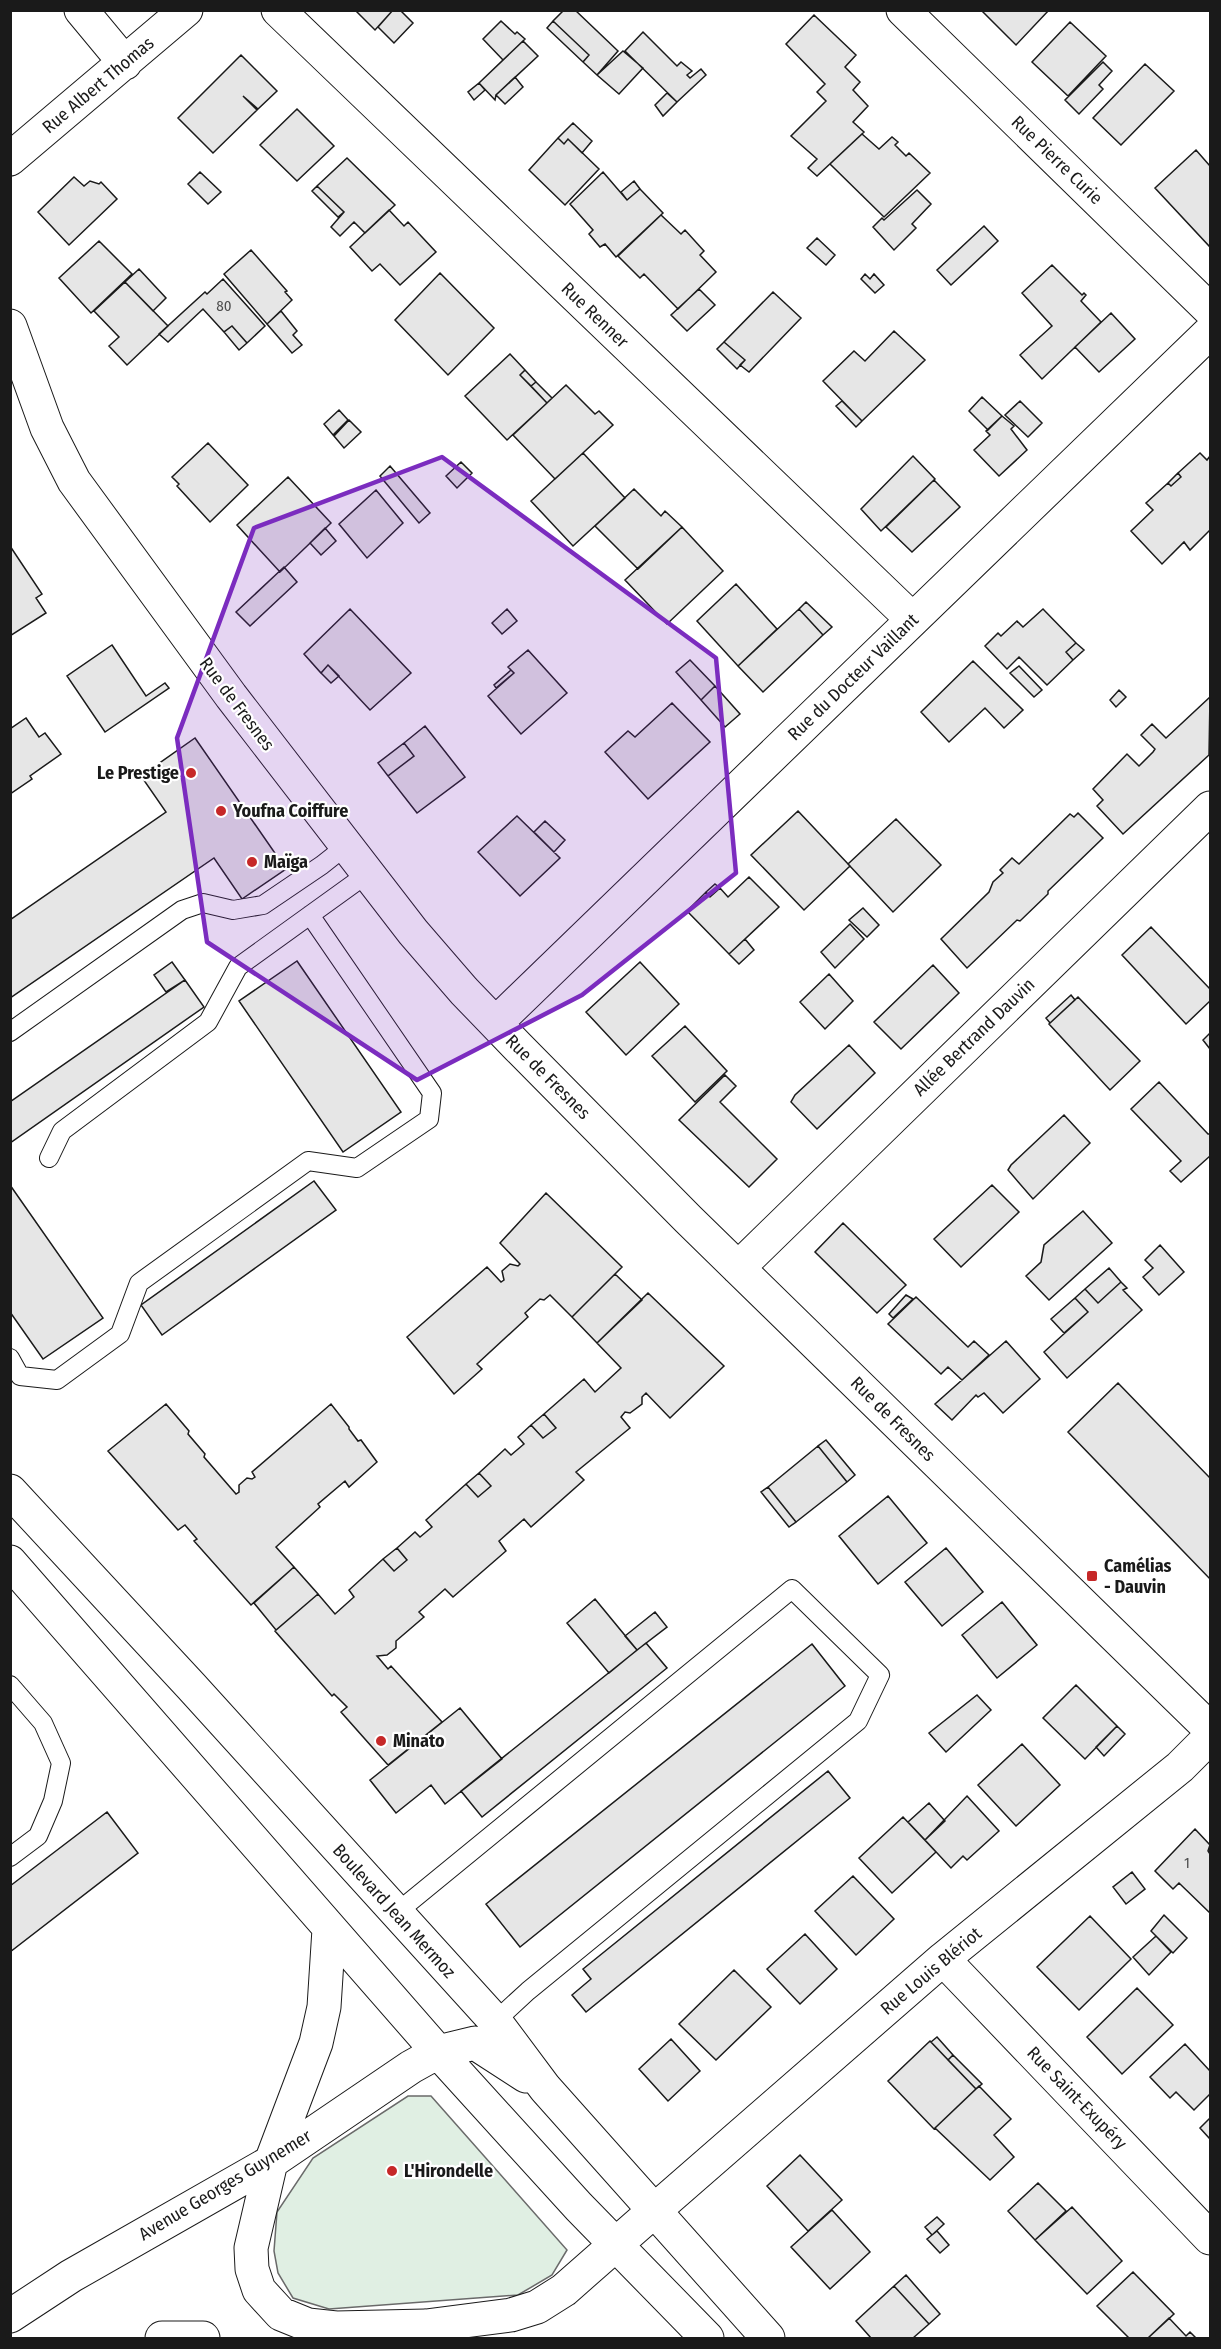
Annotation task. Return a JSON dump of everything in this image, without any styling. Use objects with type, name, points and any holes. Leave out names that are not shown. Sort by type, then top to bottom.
[{"type":"street","points":[[81,10],[125,63]]},
{"type":"street","name":"Rue Albert Thomas","points":[[10,159],[186,10]]},
{"type":"street","name":"Rue Renner","points":[[278,10],[912,619]]},
{"type":"street","name":"Rue Pierre Curie","points":[[903,10],[1210,310]]},
{"type":"street","name":"Rue de Fresnes","points":[[10,326],[47,428],[74,481],[231,696],[413,932],[464,991],[738,1268],[1210,1730]]},
{"type":"street","name":"Rue du Docteur Vaillant","points":[[496,1023],[1210,332]]},
{"type":"street","name":"Allée Bertrand Dauvin","points":[[738,1268],[1210,808]]},
{"type":"street","name":"Boulevard Jean Mermoz","points":[[10,1491],[191,1686],[395,1914],[485,2032],[545,2088],[655,2210]]},
{"type":"street","points":[[10,1562],[438,2052],[571,2199],[707,2338]]},
{"type":"street","name":"Rue Louis Blériot","points":[[329,1929],[324,2007],[316,2043],[271,2162],[251,2248],[252,2269],[259,2290],[281,2314],[319,2332],[336,2328],[401,2335],[511,2315],[537,2307],[564,2290],[943,1959],[1180,1767],[1210,1737]]},
{"type":"street","name":"Rue Saint-Exupéry","points":[[943,1959],[1210,2238]]},
{"type":"street","name":"Avenue Georges Guynemer","points":[[10,2316],[71,2276],[271,2162],[411,2067],[438,2052],[485,2032]]},
{"type":"street","points":[[655,2210],[768,2338]]},
{"type":"street","points":[[162,2338],[203,2338]]},
{"type":"lane","points":[[10,1032],[182,910],[203,903],[233,910],[263,905],[346,846]]},
{"type":"lane","points":[[49,1158],[62,1131],[208,1022],[238,967],[366,874]]},
{"type":"lane","points":[[10,1358],[20,1376],[57,1380],[120,1334],[139,1283],[308,1161],[357,1168],[429,1119],[432,1093],[310,915]]},
{"type":"lane","points":[[395,1914],[792,1589],[880,1675],[858,1721],[485,2032]]},
{"type":"lane","points":[[10,1685],[43,1723],[60,1763],[53,1801],[38,1836],[10,1857]]},
{"type":"highlighted area","points":[[442,457],[716,658],[736,873],[582,995],[417,1080],[207,942],[177,738],[254,528]]},
{"type":"green space","points":[[408,2096],[431,2096],[567,2250],[552,2275],[518,2295],[329,2309],[293,2298],[278,2273],[274,2251],[277,2212],[313,2158]]},
{"type":"building","points":[[355,10],[393,10],[375,30]]},
{"type":"building","points":[[393,10],[400,10],[413,23],[394,43],[378,27]]},
{"type":"building","points":[[564,10],[575,10],[618,51],[597,75],[583,62],[589,55],[553,21]]},
{"type":"building","points":[[981,10],[1049,10],[1016,45]]},
{"type":"building","points":[[814,15],[856,55],[845,67],[860,82],[853,90],[868,106],[853,122],[864,132],[817,176],[808,168],[817,159],[791,136],[826,101],[817,92],[825,84],[786,44]]},
{"type":"building","points":[[501,21],[515,34],[517,32],[525,39],[503,60],[483,39]]},
{"type":"building","points":[[553,21],[589,55],[583,62],[547,28]]},
{"type":"building","points":[[1070,22],[1106,56],[1068,96],[1032,62]]},
{"type":"building","points":[[643,32],[677,66],[681,62],[692,71],[687,75],[690,78],[701,69],[706,75],[677,102],[625,51]]},
{"type":"building","points":[[523,41],[538,56],[496,95],[495,100],[479,83]]},
{"type":"building","points":[[623,51],[643,68],[619,94],[597,75]]},
{"type":"building","points":[[241,55],[277,91],[258,109],[243,96],[257,110],[213,153],[178,118]]},
{"type":"building","points":[[1103,62],[1112,71],[1099,85],[1103,89],[1079,114],[1065,100]]},
{"type":"building","points":[[1145,64],[1174,91],[1121,145],[1093,118]]},
{"type":"building","points":[[515,77],[523,87],[505,104],[496,95]]},
{"type":"building","points":[[479,83],[485,90],[474,100],[468,92]]},
{"type":"building","points":[[667,93],[677,102],[663,116],[655,105]]},
{"type":"building","points":[[297,109],[334,146],[297,181],[260,145]]},
{"type":"building","points":[[573,123],[592,141],[582,153],[568,139],[564,144],[558,138]]},
{"type":"building","points":[[862,134],[879,149],[892,137],[898,142],[895,145],[906,156],[909,153],[930,173],[884,217],[830,164]]},
{"type":"building","points":[[558,138],[564,144],[568,139],[599,169],[565,205],[529,170]]},
{"type":"building","points":[[1196,150],[1210,166],[1210,247],[1155,188]]},
{"type":"building","points":[[347,158],[395,205],[365,233],[354,222],[340,236],[331,227],[344,212],[317,186]]},
{"type":"building","points":[[200,172],[221,192],[208,204],[188,184]]},
{"type":"building","points":[[603,172],[627,200],[640,189],[663,213],[616,257],[605,244],[600,247],[589,234],[593,230],[570,204]]},
{"type":"building","points":[[74,177],[84,186],[90,181],[99,184],[101,182],[117,199],[69,245],[38,212]]},
{"type":"building","points":[[634,181],[640,189],[627,200],[621,192]]},
{"type":"building","points":[[317,186],[344,212],[338,217],[312,191]]},
{"type":"building","points":[[917,190],[931,204],[912,224],[916,228],[894,250],[873,227]]},
{"type":"building","points":[[389,210],[404,226],[408,222],[436,252],[400,285],[380,264],[372,271],[350,247]]},
{"type":"building","points":[[661,215],[681,234],[685,230],[704,251],[700,255],[716,272],[678,309],[644,274],[640,278],[618,256]]},
{"type":"building","points":[[984,226],[998,241],[951,285],[937,270]]},
{"type":"building","points":[[817,238],[835,255],[826,265],[807,248]]},
{"type":"building","points":[[99,241],[132,274],[91,313],[59,278]]},
{"type":"building","points":[[251,250],[287,291],[285,292],[292,300],[267,324],[224,274]]},
{"type":"building","points":[[1052,265],[1082,295],[1084,293],[1086,295],[1081,301],[1101,322],[1042,379],[1020,355],[1052,326],[1022,293]]},
{"type":"building","points":[[139,269],[166,298],[153,311],[125,282]]},
{"type":"building","points":[[440,273],[494,328],[448,375],[395,320]]},
{"type":"building","points":[[865,274],[870,279],[874,274],[884,285],[875,293],[861,279]]},
{"type":"building","points":[[223,279],[265,326],[247,343],[232,326],[224,332],[203,309],[168,342],[159,334],[205,292],[207,294]]},
{"type":"building","points":[[125,282],[168,326],[127,365],[109,346],[119,337],[94,311]]},
{"type":"building","points":[[699,289],[715,305],[687,331],[671,315]]},
{"type":"building","points":[[773,292],[801,318],[749,372],[740,365],[745,360],[724,342]]},
{"type":"building","points":[[281,311],[297,331],[293,335],[302,345],[292,353],[267,324]]},
{"type":"building","points":[[1111,313],[1135,339],[1099,372],[1075,347]]},
{"type":"building","points":[[232,326],[247,343],[239,350],[224,332]]},
{"type":"building","points":[[894,331],[925,360],[862,421],[823,381],[854,351],[865,361]]},
{"type":"building","points":[[724,342],[745,360],[737,369],[717,349]]},
{"type":"building","points":[[510,354],[525,370],[520,375],[547,403],[507,440],[465,396]]},
{"type":"building","points":[[525,370],[536,382],[531,386],[520,375]]},
{"type":"building","points":[[536,382],[552,398],[547,403],[531,386]]},
{"type":"building","points":[[566,385],[595,414],[599,411],[613,425],[555,479],[513,435]]},
{"type":"building","points":[[982,397],[1002,416],[988,430],[969,411]]},
{"type":"building","points":[[842,401],[862,421],[856,427],[836,406]]},
{"type":"building","points":[[1020,401],[1042,423],[1028,437],[1005,415]]},
{"type":"building","points":[[339,410],[348,420],[333,435],[324,424]]},
{"type":"building","points":[[1002,416],[1014,426],[1011,429],[1027,450],[999,476],[974,450],[990,435],[986,431]]},
{"type":"building","points":[[349,420],[361,432],[344,448],[334,436]]},
{"type":"building","points":[[208,443],[248,485],[210,522],[177,486],[179,484],[172,477]]},
{"type":"building","points":[[583,453],[625,498],[573,546],[531,501]]},
{"type":"building","points":[[1200,453],[1207,460],[1210,456],[1210,530],[1190,550],[1184,542],[1162,564],[1131,531],[1153,510],[1146,503],[1168,483],[1171,486],[1181,477],[1178,473]]},
{"type":"building","points":[[913,456],[935,479],[881,531],[861,509]]},
{"type":"building","points":[[461,462],[472,473],[457,488],[446,476]]},
{"type":"building","points":[[390,466],[430,513],[419,523],[380,476]]},
{"type":"building","points":[[1178,473],[1181,477],[1171,486],[1168,483]]},
{"type":"building","points":[[288,477],[331,523],[280,572],[237,525]]},
{"type":"building","points":[[934,480],[960,507],[912,552],[886,527]]},
{"type":"building","points":[[634,489],[661,516],[665,511],[682,527],[638,569],[595,526]]},
{"type":"building","points":[[376,490],[403,523],[367,558],[339,524]]},
{"type":"building","points":[[682,527],[723,571],[667,624],[625,580]]},
{"type":"building","points":[[325,528],[336,541],[321,555],[310,543]]},
{"type":"building","points":[[10,546],[42,594],[36,598],[46,613],[10,636]]},
{"type":"building","points":[[284,567],[297,582],[250,626],[236,612]]},
{"type":"building","points":[[736,584],[777,629],[738,666],[697,621]]},
{"type":"building","points":[[806,602],[832,627],[823,635],[799,609]]},
{"type":"building","points":[[350,609],[411,673],[370,710],[328,665],[321,673],[304,654]]},
{"type":"building","points":[[507,609],[517,621],[502,634],[492,623]]},
{"type":"building","points":[[799,609],[823,635],[763,692],[738,666]]},
{"type":"building","points":[[1043,609],[1076,643],[1066,652],[1073,660],[1047,685],[1019,657],[1007,669],[985,646],[998,633],[1001,636],[1017,621],[1023,627]]},
{"type":"building","points":[[1076,643],[1084,650],[1073,660],[1066,652]]},
{"type":"building","points":[[112,645],[146,696],[165,683],[169,688],[105,732],[67,676]]},
{"type":"building","points":[[528,650],[567,693],[521,734],[488,696],[514,673],[508,667]]},
{"type":"building","points":[[690,660],[715,686],[701,700],[676,672]]},
{"type":"building","points":[[973,661],[1023,710],[1004,728],[985,708],[949,742],[921,712]]},
{"type":"building","points":[[328,665],[339,676],[331,683],[321,673]]},
{"type":"building","points":[[1019,666],[1042,690],[1034,697],[1010,673]]},
{"type":"building","points":[[511,670],[514,673],[496,688],[494,685]]},
{"type":"building","points":[[715,686],[740,714],[725,727],[701,700]]},
{"type":"building","points":[[1119,690],[1126,697],[1116,707],[1110,700]]},
{"type":"building","points":[[1210,697],[1209,755],[1123,834],[1097,806],[1103,800],[1093,789],[1127,754],[1139,766],[1153,752],[1155,749],[1141,735],[1152,724],[1166,738]]},
{"type":"building","points":[[672,703],[710,742],[648,799],[605,752],[628,731],[635,737]]},
{"type":"building","points":[[26,718],[39,737],[45,733],[61,754],[30,776],[32,779],[10,794],[10,729]]},
{"type":"building","points":[[425,726],[465,777],[417,813],[388,776],[414,756],[404,743]]},
{"type":"building","points":[[195,738],[286,869],[242,899],[214,858],[10,998],[10,920],[166,812],[141,776]]},
{"type":"building","points":[[404,743],[414,756],[388,776],[378,763]]},
{"type":"building","points":[[798,811],[850,866],[804,910],[751,855]]},
{"type":"building","points":[[1078,813],[1103,838],[1020,921],[1017,920],[967,968],[941,939],[989,892],[993,882],[1003,873],[1000,870],[1012,858],[1019,864],[1070,814],[1074,817]]},
{"type":"building","points":[[517,816],[560,858],[520,896],[478,852]]},
{"type":"building","points":[[896,819],[941,865],[893,912],[848,864]]},
{"type":"building","points":[[545,821],[565,840],[554,852],[534,832]]},
{"type":"building","points":[[749,877],[779,907],[729,954],[687,911],[706,892],[710,897],[720,888],[728,897]]},
{"type":"building","points":[[715,884],[720,888],[710,897],[706,892]]},
{"type":"building","points":[[863,908],[879,925],[867,937],[849,920]]},
{"type":"building","points":[[850,924],[864,939],[835,968],[821,952]]},
{"type":"building","points":[[1151,927],[1210,989],[1210,1001],[1186,1024],[1122,955]]},
{"type":"building","points":[[745,939],[754,950],[739,964],[729,954]]},
{"type":"building","points":[[297,961],[401,1112],[343,1152],[239,1001]]},
{"type":"building","points":[[172,962],[185,980],[166,992],[154,975]]},
{"type":"building","points":[[640,962],[679,1004],[626,1055],[586,1012]]},
{"type":"building","points":[[933,965],[959,993],[901,1049],[874,1022]]},
{"type":"building","points":[[829,974],[853,1001],[825,1029],[800,1002]]},
{"type":"building","points":[[185,980],[204,1007],[10,1143],[10,1102]]},
{"type":"building","points":[[1071,995],[1075,1000],[1050,1023],[1046,1018]]},
{"type":"building","points":[[1078,997],[1140,1061],[1110,1090],[1049,1024]]},
{"type":"building","points":[[685,1026],[727,1071],[695,1102],[652,1056]]},
{"type":"building","points":[[1210,1033],[1210,1049],[1203,1040]]},
{"type":"building","points":[[849,1045],[875,1073],[817,1129],[791,1102],[795,1095]]},
{"type":"building","points":[[725,1075],[736,1086],[720,1102],[777,1159],[749,1187],[679,1120]]},
{"type":"building","points":[[1159,1082],[1210,1134],[1210,1156],[1181,1182],[1170,1171],[1181,1161],[1131,1109]]},
{"type":"building","points":[[1064,1115],[1090,1143],[1033,1199],[1008,1170]]},
{"type":"building","points":[[314,1181],[336,1210],[162,1335],[141,1305]]},
{"type":"building","points":[[10,1185],[103,1318],[43,1359],[10,1312]]},
{"type":"building","points":[[992,1185],[1019,1212],[961,1267],[934,1239]]},
{"type":"building","points":[[546,1193],[622,1267],[572,1317],[550,1295],[544,1300],[540,1299],[525,1313],[528,1317],[477,1364],[482,1369],[454,1394],[407,1337],[487,1267],[501,1282],[504,1280],[502,1271],[510,1264],[518,1266],[520,1264],[500,1243]]},
{"type":"building","points":[[1083,1211],[1112,1243],[1049,1300],[1026,1276],[1041,1262],[1044,1245]]},
{"type":"building","points":[[843,1223],[906,1285],[877,1313],[815,1252]]},
{"type":"building","points":[[1160,1245],[1184,1272],[1159,1295],[1143,1277],[1153,1268],[1145,1260]]},
{"type":"building","points":[[1109,1268],[1121,1282],[1098,1303],[1085,1289]]},
{"type":"building","points":[[615,1274],[642,1300],[597,1343],[572,1317]]},
{"type":"building","points":[[1121,1282],[1127,1288],[1123,1290],[1142,1310],[1067,1378],[1044,1352],[1088,1312],[1075,1298],[1085,1289],[1098,1303]]},
{"type":"building","points":[[648,1293],[724,1366],[670,1418],[646,1393],[642,1397],[642,1404],[630,1413],[625,1412],[621,1417],[630,1428],[576,1472],[584,1480],[531,1527],[524,1519],[499,1541],[506,1551],[453,1597],[445,1589],[419,1612],[424,1617],[396,1641],[396,1648],[387,1655],[377,1656],[388,1669],[391,1666],[442,1722],[388,1765],[341,1712],[347,1707],[334,1694],[332,1696],[275,1631],[318,1594],[335,1614],[354,1597],[349,1590],[383,1559],[394,1571],[407,1560],[397,1548],[415,1532],[420,1537],[432,1527],[426,1520],[466,1484],[478,1497],[491,1486],[479,1473],[505,1449],[511,1455],[524,1444],[518,1437],[531,1425],[543,1438],[556,1428],[544,1414],[584,1379],[595,1392],[621,1368],[597,1343]]},
{"type":"building","points":[[906,1295],[913,1299],[893,1318],[889,1314]]},
{"type":"building","points":[[916,1297],[968,1347],[974,1341],[989,1355],[962,1380],[948,1367],[941,1374],[888,1324]]},
{"type":"building","points":[[1075,1298],[1088,1312],[1064,1333],[1051,1319]]},
{"type":"building","points":[[1006,1341],[1040,1379],[1003,1413],[984,1393],[978,1397],[976,1395],[952,1420],[935,1404]]},
{"type":"building","points":[[1118,1383],[1210,1478],[1210,1579],[1068,1432]]},
{"type":"building","points":[[166,1404],[189,1431],[188,1434],[205,1454],[204,1457],[236,1494],[239,1492],[239,1485],[247,1478],[255,1477],[252,1472],[331,1404],[358,1441],[361,1440],[377,1462],[349,1487],[345,1481],[318,1504],[320,1507],[276,1547],[294,1567],[251,1605],[194,1541],[197,1539],[185,1525],[178,1530],[108,1451]]},
{"type":"building","points":[[544,1414],[556,1428],[543,1438],[531,1425]]},
{"type":"building","points":[[826,1440],[855,1475],[847,1482],[818,1446]]},
{"type":"building","points":[[818,1446],[847,1482],[796,1522],[768,1487]]},
{"type":"building","points":[[479,1473],[491,1486],[478,1497],[466,1484]]},
{"type":"building","points":[[768,1487],[796,1522],[789,1527],[761,1492]]},
{"type":"building","points":[[888,1496],[927,1543],[878,1584],[839,1536]]},
{"type":"building","points":[[397,1548],[407,1560],[394,1571],[383,1559]]},
{"type":"building","points":[[946,1548],[983,1592],[942,1626],[905,1582]]},
{"type":"building","points":[[294,1567],[318,1594],[276,1630],[254,1603]]},
{"type":"building","points":[[595,1599],[637,1650],[609,1673],[567,1623]]},
{"type":"building","points":[[1002,1602],[1037,1645],[997,1678],[962,1635]]},
{"type":"building","points":[[655,1612],[667,1627],[637,1650],[625,1636]]},
{"type":"building","points":[[646,1643],[667,1668],[482,1817],[461,1791]]},
{"type":"building","points":[[812,1644],[845,1686],[520,1947],[486,1904]]},
{"type":"building","points":[[1076,1685],[1117,1726],[1085,1759],[1043,1718]]},
{"type":"building","points":[[977,1695],[991,1710],[946,1752],[929,1733]]},
{"type":"building","points":[[460,1708],[502,1759],[445,1804],[431,1785],[396,1813],[370,1780]]},
{"type":"building","points":[[1117,1726],[1125,1734],[1104,1756],[1096,1747]]},
{"type":"building","points":[[1022,1744],[1060,1785],[1016,1826],[978,1785]]},
{"type":"building","points":[[828,1771],[850,1798],[586,2012],[572,1995],[591,1979],[583,1969]]},
{"type":"building","points":[[967,1796],[999,1831],[967,1860],[963,1856],[951,1868],[925,1840]]},
{"type":"building","points":[[929,1803],[945,1821],[925,1840],[908,1822]]},
{"type":"building","points":[[107,1812],[138,1853],[10,1952],[10,1886]]},
{"type":"building","points":[[903,1817],[936,1852],[892,1893],[859,1858]]},
{"type":"building","points":[[1195,1829],[1210,1845],[1208,1851],[1210,1854],[1210,1913],[1179,1883],[1173,1889],[1155,1871]]},
{"type":"building","points":[[1132,1872],[1145,1889],[1126,1904],[1113,1887]]},
{"type":"building","points":[[853,1876],[894,1919],[856,1955],[815,1911]]},
{"type":"building","points":[[1164,1915],[1187,1938],[1173,1953],[1151,1931]]},
{"type":"building","points":[[1090,1916],[1131,1959],[1079,2010],[1037,1967]]},
{"type":"building","points":[[805,1934],[837,1969],[800,2004],[767,1969]]},
{"type":"building","points":[[1156,1936],[1171,1952],[1149,1975],[1133,1957]]},
{"type":"building","points":[[734,1970],[771,2007],[716,2060],[679,2024]]},
{"type":"building","points":[[1137,1988],[1173,2025],[1122,2074],[1087,2037]]},
{"type":"building","points":[[937,2037],[953,2055],[948,2060],[931,2042]]},
{"type":"building","points":[[671,2039],[700,2071],[668,2101],[639,2069]]},
{"type":"building","points":[[930,2041],[976,2089],[934,2129],[888,2081]]},
{"type":"building","points":[[1185,2044],[1210,2071],[1210,2094],[1194,2110],[1176,2092],[1170,2098],[1150,2077]]},
{"type":"building","points":[[953,2055],[982,2084],[976,2089],[948,2060]]},
{"type":"building","points":[[979,2086],[1011,2119],[994,2135],[1014,2157],[990,2180],[935,2128]]},
{"type":"building","points":[[1210,2118],[1210,2139],[1200,2128]]},
{"type":"building","points":[[800,2155],[842,2200],[808,2231],[767,2186]]},
{"type":"building","points":[[1038,2183],[1066,2211],[1035,2240],[1008,2211]]},
{"type":"building","points":[[1072,2207],[1122,2261],[1087,2294],[1035,2240]]},
{"type":"building","points":[[832,2210],[870,2252],[830,2289],[791,2247]]},
{"type":"building","points":[[937,2217],[944,2224],[932,2235],[925,2227]]},
{"type":"building","points":[[937,2231],[949,2245],[940,2253],[927,2239]]},
{"type":"building","points":[[1133,2272],[1174,2314],[1148,2338],[1129,2338],[1097,2306]]},
{"type":"building","points":[[906,2275],[940,2314],[929,2324],[894,2286]]},
{"type":"building","points":[[894,2286],[929,2324],[913,2338],[871,2338],[856,2321]]},
{"type":"building","points":[[1169,2318],[1186,2336],[1190,2332],[1196,2338],[1148,2338]]},
{"type":"place","name":"Le Prestige","points":[[191,773]]},
{"type":"place","name":"Youfna Coiffure","points":[[221,811]]},
{"type":"place","name":"Maïga","points":[[252,862]]},
{"type":"place","name":"Camélias - Dauvin","points":[[1092,1576]]},
{"type":"place","name":"Minato","points":[[381,1741]]},
{"type":"place","name":"L'Hirondelle","points":[[392,2171]]}]
